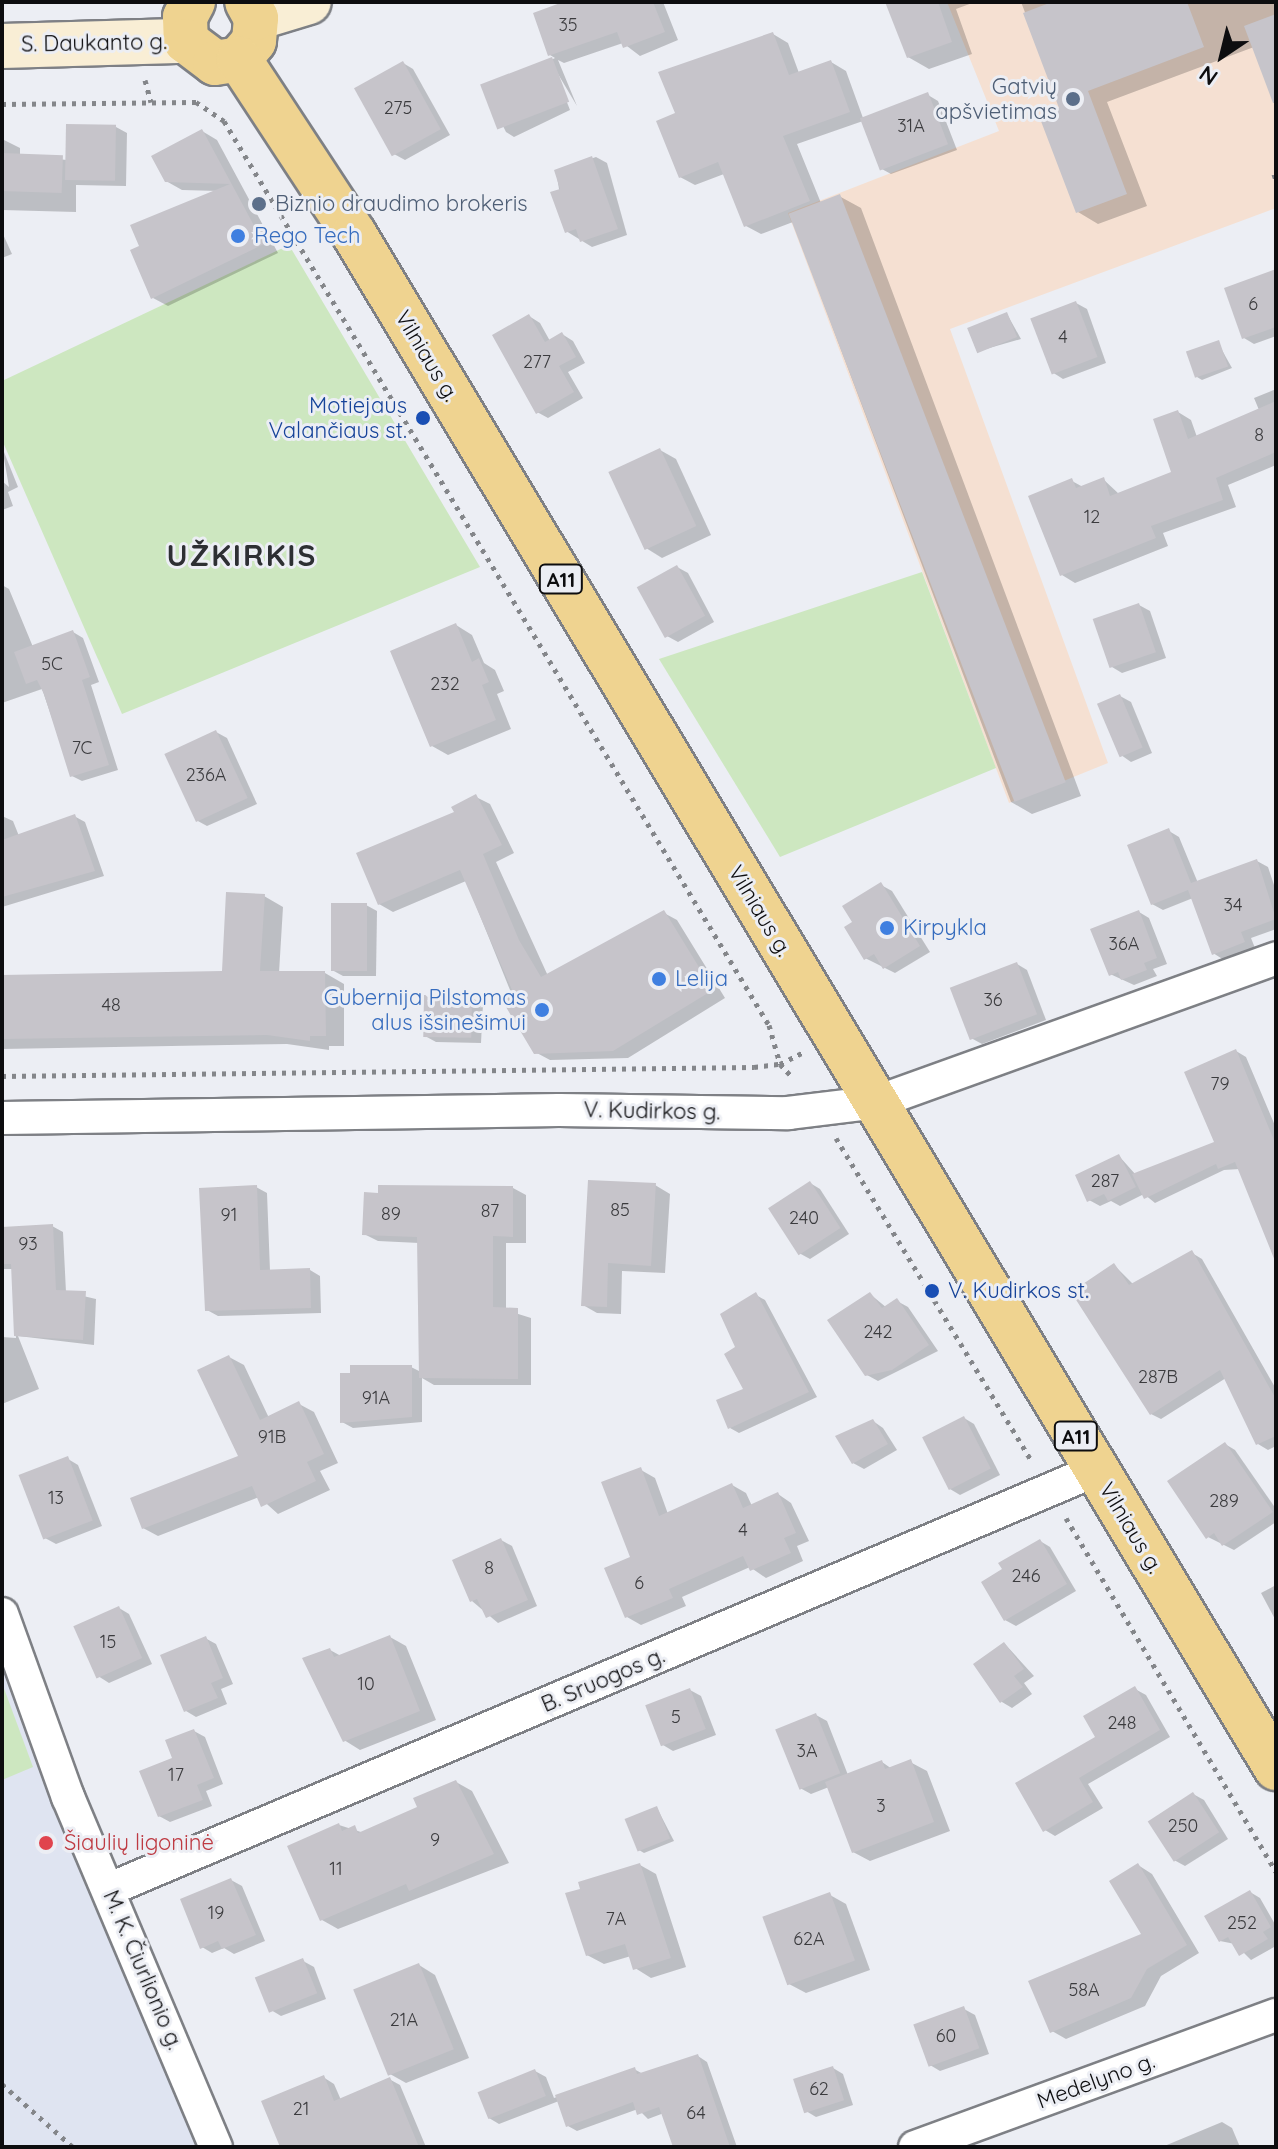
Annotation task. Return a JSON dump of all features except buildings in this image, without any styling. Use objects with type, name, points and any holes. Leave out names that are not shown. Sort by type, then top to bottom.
[{"type":"highway","points":[[190,22],[215,63],[239,59],[254,41],[251,10]]},
{"type":"highway","name":"Vilniaus g.","points":[[239,59],[354,234],[1276,1768]]},
{"type":"main road","points":[[251,10],[309,2]]},
{"type":"main road","name":"S. Daukanto g.","points":[[2,46],[190,22]]},
{"type":"street","name":"V. Kudirkos g.","points":[[2,1118],[559,1110],[788,1113],[877,1102],[1276,958]]},
{"type":"street","name":"B. Sruogos g.","points":[[110,1889],[1051,1492],[1096,1470]]},
{"type":"street","name":"M. K. Čiurlionio g.","points":[[2,1614],[68,1797],[110,1889],[216,2147]]},
{"type":"street","name":"Medelyno g.","points":[[915,2147],[1276,2015]]},
{"type":"path","points":[[2,104],[196,102],[224,121],[769,1025],[780,1064],[818,1109],[1276,1871]]},
{"type":"path","points":[[2,1076],[780,1064],[808,1050]]},
{"type":"path","points":[[2,2084],[73,2147]]},
{"type":"shaded area","points":[[947,2],[1276,2],[1276,208],[950,329],[1108,763],[1009,803],[788,213],[999,131]]},
{"type":"shaded area","name":"Šiaulių ligoninė","points":[[2,1614],[216,2147],[2,2147]]},
{"type":"green space","points":[[289,245],[480,567],[122,714],[2,440],[2,381]]},
{"type":"green space","points":[[922,572],[996,768],[780,857],[659,659]]},
{"type":"green space","points":[[2,1683],[33,1767],[2,1780]]},
{"type":"place","name":"Gatvių apšvietimas","points":[[1073,99]]},
{"type":"place","name":"Biznio draudimo brokeris","points":[[259,204]]},
{"type":"place","name":"Rego Tech","points":[[238,236]]},
{"type":"place","name":"Motiejaus Valančiaus st.","points":[[423,418]]},
{"type":"place","name":"Kirpykla","points":[[887,928]]},
{"type":"place","name":"Lelija","points":[[659,979]]},
{"type":"place","name":"Gubernija Pilstomas alus išsinešimui","points":[[542,1010]]},
{"type":"place","name":"V. Kudirkos st.","points":[[932,1291]]},
{"type":"place","name":"Šiaulių ligoninė","points":[[46,1843]]},
{"type":"district","name":"UŽKIRKIS","points":[[242,555]]}]
